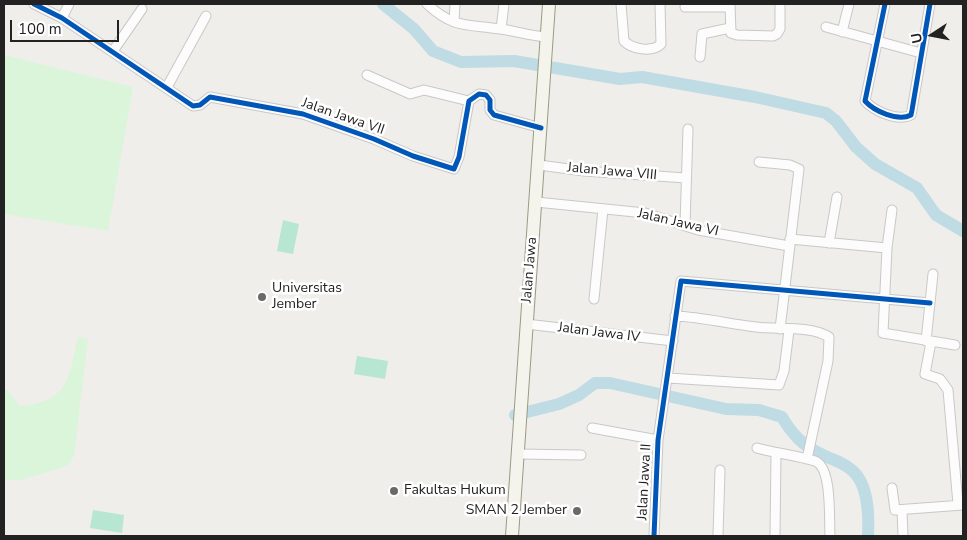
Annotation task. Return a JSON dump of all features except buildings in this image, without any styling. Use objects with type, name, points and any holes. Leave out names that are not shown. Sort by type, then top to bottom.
[{"type":"main road","name":"Jalan Jawa","points":[[512,536],[522,414],[526,324],[539,165],[549,4]]},
{"type":"street","name":"Jalan Jawa VII","points":[[34,4],[62,18],[193,106],[200,105],[210,97],[303,114],[374,139],[413,156],[454,169],[459,156],[469,101]]},
{"type":"street","points":[[62,18],[69,4]]},
{"type":"street","points":[[428,4],[438,14],[470,27],[501,29],[547,41]]},
{"type":"street","points":[[454,22],[455,4]]},
{"type":"street","points":[[501,29],[504,4]]},
{"type":"street","points":[[621,4],[624,41],[631,46],[644,49],[657,48],[661,44],[660,5]]},
{"type":"street","points":[[685,7],[730,5],[731,33],[737,36],[773,36],[777,34],[780,28],[780,4]]},
{"type":"street","points":[[842,32],[849,4]]},
{"type":"street","points":[[885,4],[865,101],[889,115],[904,117],[910,115],[930,4]]},
{"type":"street","points":[[113,51],[142,9]]},
{"type":"street","points":[[167,87],[206,16]]},
{"type":"street","points":[[700,57],[702,34],[730,28]]},
{"type":"street","points":[[826,28],[921,53]]},
{"type":"street","points":[[367,75],[410,94],[424,90],[469,101],[479,94],[486,95],[490,100],[490,110],[494,115],[541,128]]},
{"type":"street","points":[[685,225],[688,129]]},
{"type":"street","points":[[668,378],[779,385],[784,370],[784,290],[798,168],[759,162]]},
{"type":"street","name":"Jalan Jawa VIII","points":[[539,165],[584,171],[686,178]]},
{"type":"street","points":[[830,243],[837,197]]},
{"type":"street","name":"Jalan Jawa VI","points":[[536,202],[644,213],[708,232],[790,243],[830,243],[888,248]]},
{"type":"street","points":[[594,298],[603,209]]},
{"type":"street","points":[[892,210],[883,298],[882,329],[884,335],[955,345]]},
{"type":"street","points":[[892,488],[894,509],[961,505],[947,386],[940,380],[925,374],[933,274]]},
{"type":"street","name":"Jalan Jawa II","points":[[654,536],[658,440],[673,341],[674,316],[679,283],[684,280],[784,290]]},
{"type":"street","points":[[784,290],[930,303]]},
{"type":"street","points":[[674,316],[700,317],[818,332],[830,339],[828,361],[810,452],[825,474],[828,488],[830,536]]},
{"type":"street","name":"Jalan Jawa IV","points":[[526,324],[673,341]]},
{"type":"street","points":[[592,428],[658,440]]},
{"type":"street","points":[[757,448],[776,454],[810,452]]},
{"type":"street","points":[[519,454],[581,455]]},
{"type":"street","points":[[775,536],[776,454]]},
{"type":"street","points":[[718,536],[720,470]]},
{"type":"street","points":[[902,510],[903,536]]},
{"type":"green space","points":[[4,55],[133,87],[108,231],[4,214]]},
{"type":"green space","points":[[283,220],[299,224],[293,254],[277,251]]},
{"type":"green space","points":[[78,337],[88,339],[74,456],[67,466],[21,480],[4,480],[4,389],[8,390],[20,406],[36,404],[58,393],[69,375]]},
{"type":"green space","points":[[357,356],[388,361],[385,379],[354,374]]},
{"type":"green space","points":[[93,510],[124,515],[122,533],[90,528]]},
{"type":"waterway","points":[[383,4],[414,29],[433,51],[461,62],[514,61],[620,79],[642,77],[755,97],[826,113],[836,121],[856,147],[875,164],[917,188],[936,215],[963,231]]},
{"type":"waterway","points":[[515,415],[559,404],[579,395],[595,383],[610,383],[726,409],[759,410],[782,417],[803,443],[824,456],[846,466],[856,474],[861,481],[868,509],[868,536]]},
{"type":"cycle path","points":[[34,4],[62,18],[193,106],[200,105],[210,97],[303,114],[374,139],[413,156],[454,169],[459,157],[469,101],[479,94],[486,95],[490,100],[490,110],[494,115],[541,128]]},
{"type":"cycle path","points":[[885,4],[865,101],[880,112],[900,117],[911,115],[930,4]]},
{"type":"cycle path","points":[[654,536],[658,440],[681,281],[930,303]]},
{"type":"place","name":"Universitas Jember","points":[[262,297]]},
{"type":"place","name":"Fakultas Hukum","points":[[394,491]]},
{"type":"place","name":"SMAN 2 Jember","points":[[577,511]]}]
